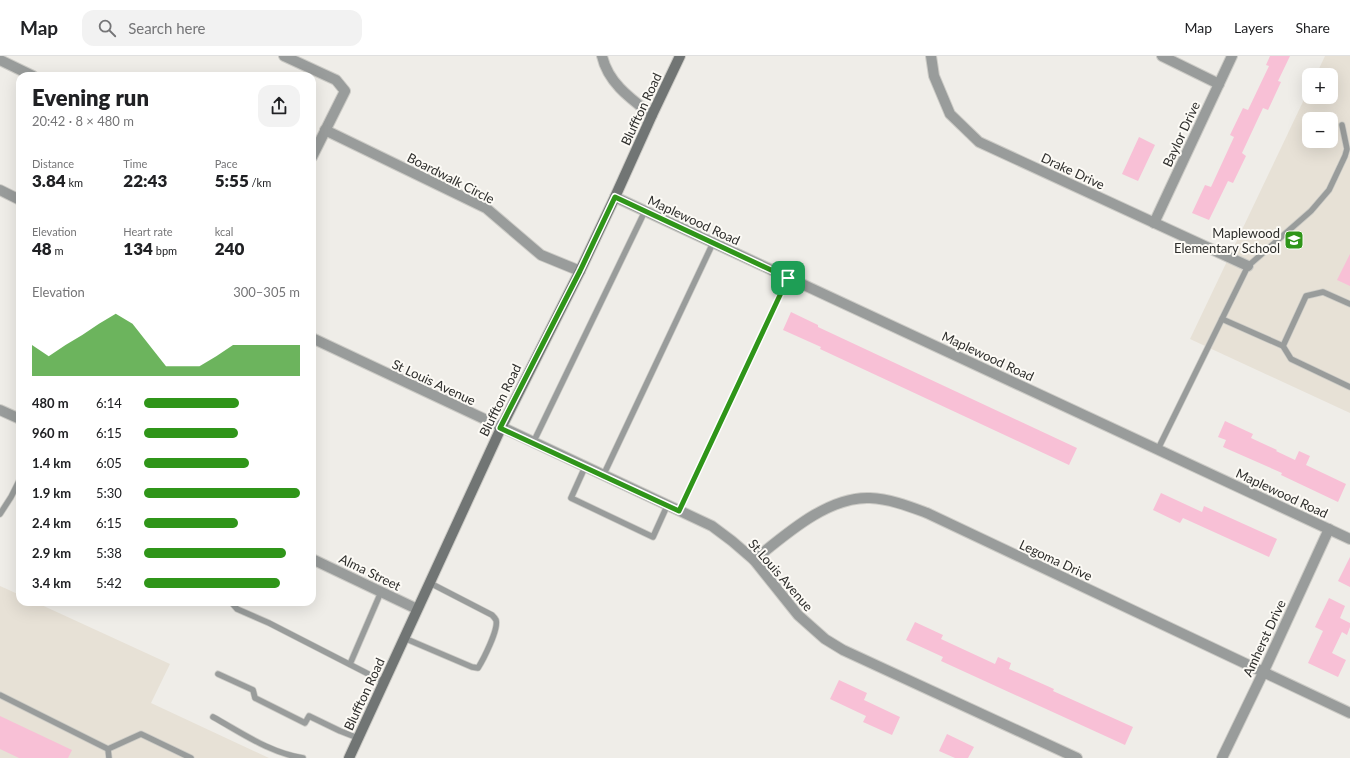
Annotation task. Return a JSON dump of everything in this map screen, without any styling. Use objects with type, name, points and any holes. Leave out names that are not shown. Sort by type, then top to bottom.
[{"type":"main road","name":"Bluffton Road","points":[[349,758],[500,428],[580,271],[680,56]]},
{"type":"street","points":[[284,56],[336,80],[345,91],[316,148]]},
{"type":"street","points":[[602,56],[614,83],[652,115]]},
{"type":"street","name":"Drake Drive","points":[[931,56],[934,76],[950,114],[979,142],[1248,266]]},
{"type":"street","points":[[1162,56],[1218,84]]},
{"type":"street","name":"Baylor Drive","points":[[1154,222],[1232,56]]},
{"type":"street","points":[[0,60],[25,72]]},
{"type":"street","name":"Boardwalk Circle","points":[[324,130],[486,208],[541,254],[580,271]]},
{"type":"street","points":[[0,190],[16,198]]},
{"type":"street","name":"Maplewood Road","points":[[615,197],[1350,539]]},
{"type":"street","name":"St Louis Avenue","points":[[316,340],[500,428],[712,526],[754,560],[798,615],[825,639],[843,650],[1077,758]]},
{"type":"street","points":[[0,410],[16,417]]},
{"type":"street","name":"Legoma Drive","points":[[754,560],[794,527],[822,510],[846,501],[870,498],[894,502],[927,512],[1350,713]]},
{"type":"street","name":"Amherst Drive","points":[[1222,758],[1329,529]]},
{"type":"street","name":"Alma Street","points":[[316,561],[417,609]]},
{"type":"lane","points":[[1158,449],[1248,266],[1311,211],[1329,190],[1347,149],[1342,125]]},
{"type":"lane","points":[[533,443],[645,211]]},
{"type":"lane","points":[[603,476],[713,243]]},
{"type":"lane","points":[[679,511],[788,278]]},
{"type":"lane","points":[[1283,346],[1306,296],[1323,292],[1350,304]]},
{"type":"lane","points":[[1222,319],[1283,346],[1291,359],[1350,387]]},
{"type":"lane","points":[[585,467],[571,498],[653,537],[667,506]]},
{"type":"lane","points":[[0,514],[12,497],[16,488]]},
{"type":"lane","points":[[404,638],[472,667],[478,668],[482,661],[496,628],[496,620],[492,615],[430,583]]},
{"type":"lane","points":[[350,664],[381,592]]},
{"type":"lane","points":[[234,606],[237,609],[269,623],[384,682]]},
{"type":"lane","points":[[218,674],[253,690],[255,698],[305,723],[309,716],[358,738]]},
{"type":"lane","points":[[0,695],[108,749]]},
{"type":"lane","points":[[213,717],[265,746],[288,756],[303,758]]},
{"type":"lane","points":[[108,749],[141,734],[191,758]]},
{"type":"lane","points":[[108,749],[109,758]]},
{"type":"shaded area","name":"Maplewood Elementary School","points":[[1325,56],[1350,56],[1350,413],[1190,339],[1302,104],[1338,104],[1338,68],[1319,68]]},
{"type":"shaded area","points":[[0,586],[16,593],[16,606],[44,606],[170,664],[151,703],[269,758],[0,758]]},
{"type":"building","points":[[1270,56],[1290,56],[1278,81],[1281,82],[1268,110],[1263,108],[1242,153],[1246,156],[1233,183],[1228,181],[1209,220],[1192,213],[1205,185],[1211,187],[1234,137],[1230,135],[1243,108],[1248,110],[1269,66],[1266,65]]},
{"type":"building","points":[[1139,137],[1155,145],[1138,181],[1122,174]]},
{"type":"building","points":[[1350,254],[1350,286],[1337,280]]},
{"type":"building","points":[[791,312],[818,325],[818,327],[1077,448],[1069,465],[820,349],[821,347],[783,330]]},
{"type":"building","points":[[1225,421],[1253,434],[1251,438],[1295,460],[1299,451],[1310,456],[1306,465],[1346,484],[1338,502],[1281,475],[1282,473],[1223,447],[1226,440],[1218,437]]},
{"type":"building","points":[[1161,493],[1202,512],[1204,506],[1277,539],[1269,557],[1183,518],[1180,523],[1153,510]]},
{"type":"building","points":[[1350,557],[1350,587],[1338,581]]},
{"type":"building","points":[[1329,598],[1345,606],[1340,618],[1350,623],[1347,635],[1342,632],[1332,653],[1346,660],[1338,677],[1308,663],[1323,631],[1315,627]]},
{"type":"building","points":[[915,622],[943,635],[941,639],[995,664],[998,657],[1011,663],[1009,669],[1054,689],[1053,691],[1133,727],[1125,745],[941,661],[943,657],[906,640]]},
{"type":"building","points":[[839,680],[867,693],[864,700],[900,717],[892,735],[863,722],[866,716],[830,699]]},
{"type":"building","points":[[0,716],[72,750],[68,758],[19,758],[0,749]]},
{"type":"building","points":[[947,734],[974,747],[968,758],[955,758],[939,751]]},
{"type":"place","name":"Maplewood Elementary School","points":[[1294,240]]},
{"type":"route","points":[[615,197],[788,278],[679,511],[500,428],[580,271],[615,197]]}]
